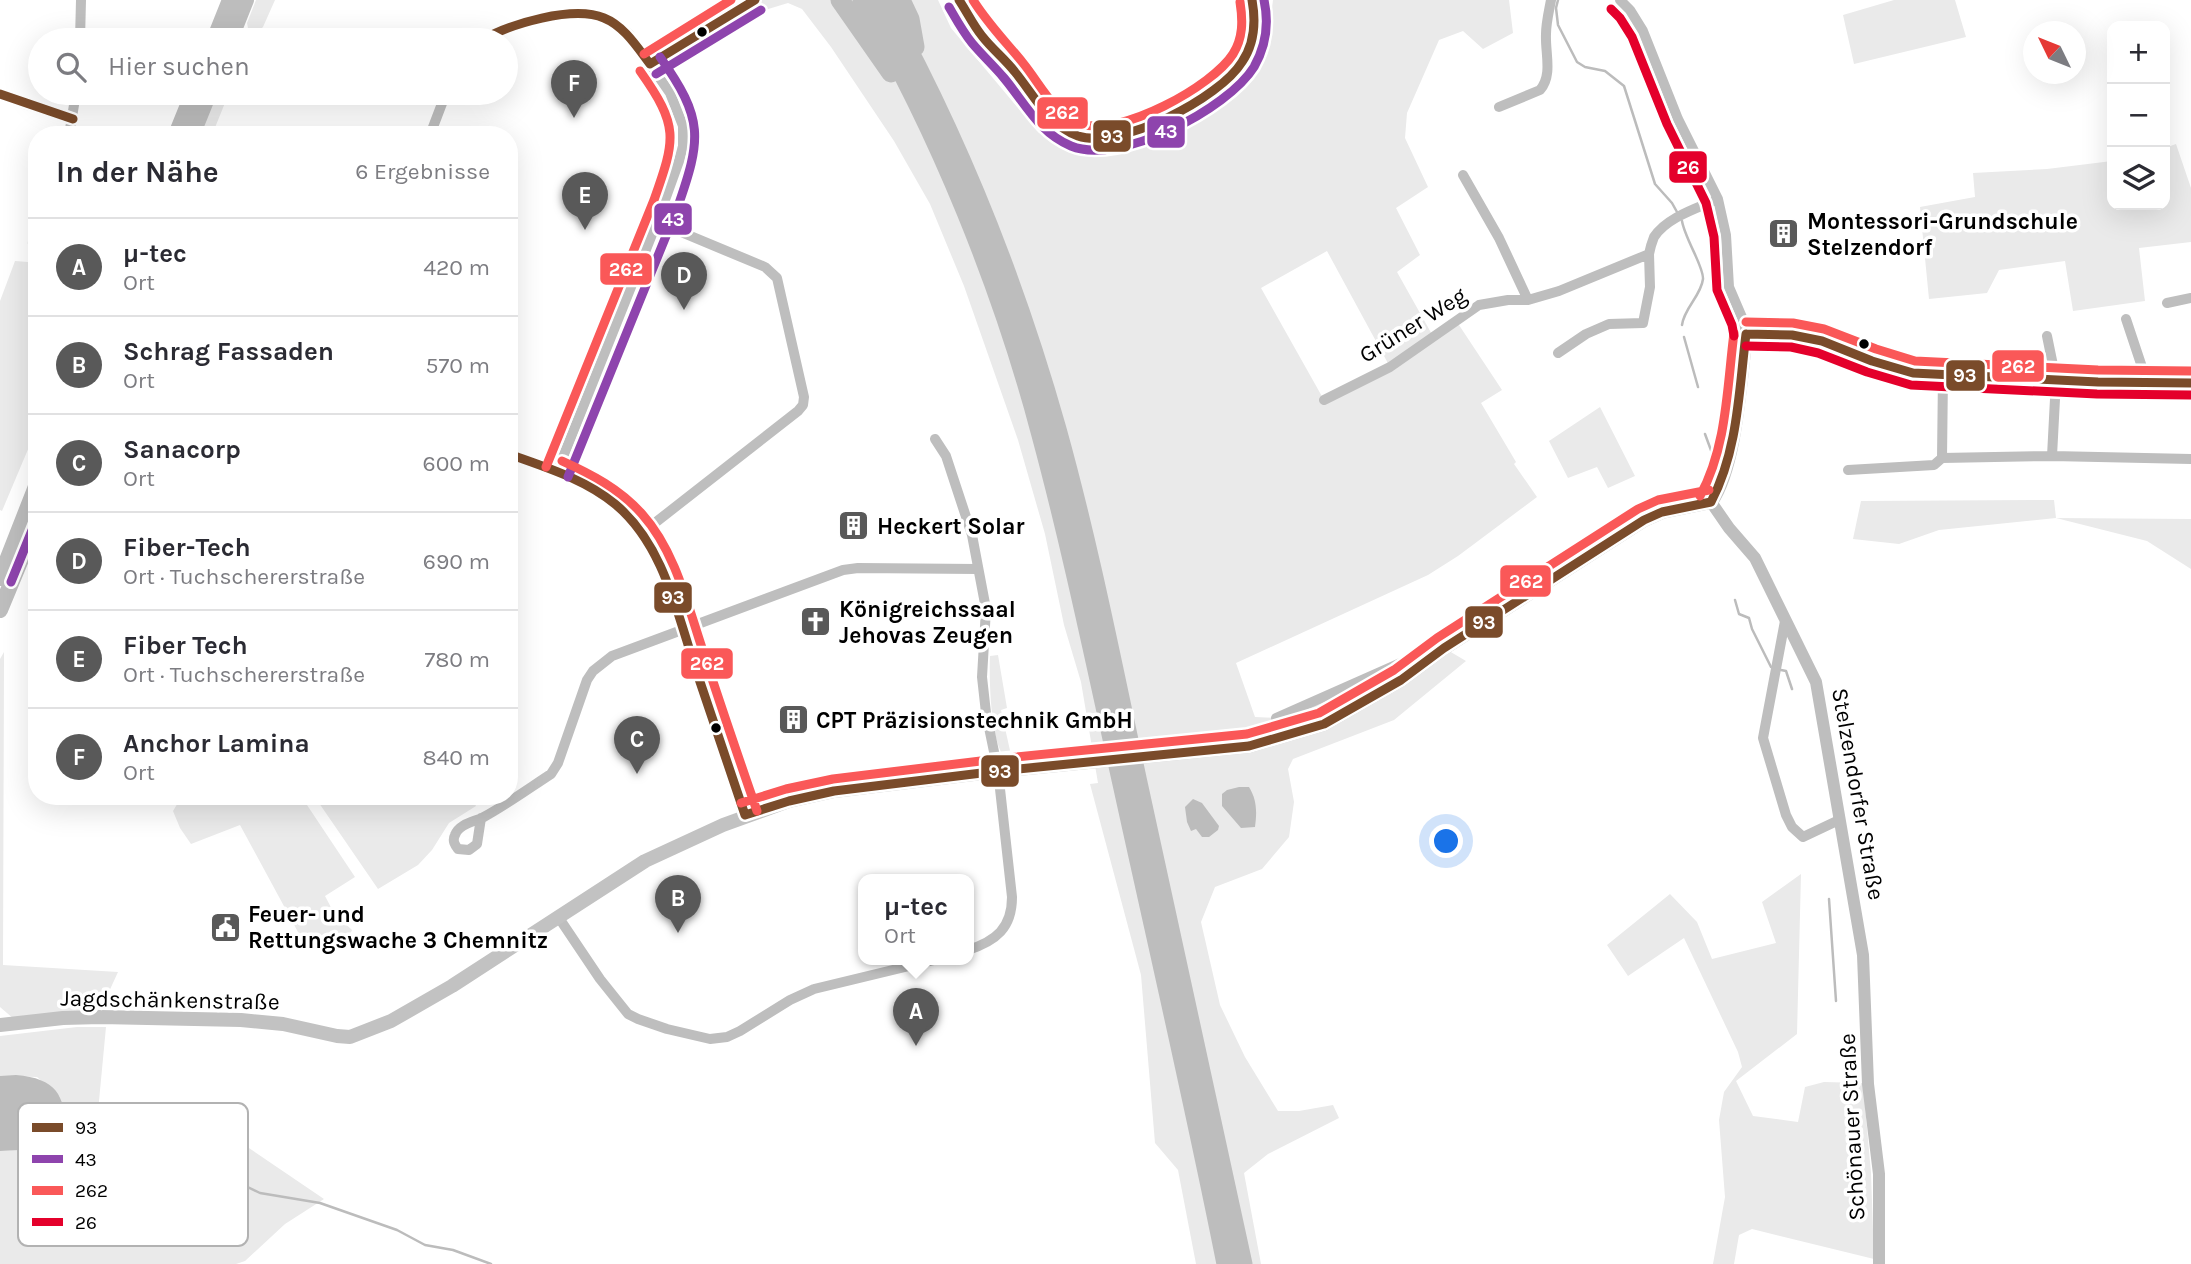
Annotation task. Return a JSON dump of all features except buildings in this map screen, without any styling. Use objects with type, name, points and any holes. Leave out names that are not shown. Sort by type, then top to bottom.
[{"type":"highway","points":[[220,28],[231,0]]},
{"type":"highway","points":[[234,28],[245,0]]},
{"type":"highway","points":[[841,0],[893,77],[927,143],[943,161]]},
{"type":"highway","points":[[862,0],[910,89],[943,161],[977,243],[1011,337],[1041,432],[1119,732]]},
{"type":"highway","points":[[882,0],[919,72],[991,232],[1029,336],[1057,430],[1078,511],[1119,732],[1214,1165],[1243,1264]]},
{"type":"highway","points":[[901,0],[910,19],[919,72]]},
{"type":"highway","points":[[181,126],[189,105]]},
{"type":"highway","points":[[195,126],[203,105]]},
{"type":"highway","points":[[1214,1165],[1226,1264]]},
{"type":"main road","points":[[1711,502],[1718,492],[1730,450],[1746,334],[1792,335],[1822,341],[1913,373],[2191,383]]},
{"type":"main road","name":"Jagdschänkenstraße","points":[[0,1025],[88,1017],[241,1020],[283,1024],[350,1037],[410,1010],[645,861],[745,816],[789,801],[834,791],[998,771],[1249,746],[1324,724],[1401,680],[1444,648],[1644,520],[1662,512],[1711,502]]},
{"type":"main road","points":[[0,578],[28,507]]},
{"type":"main road","points":[[0,610],[28,542]]},
{"type":"street","points":[[80,28],[81,0]]},
{"type":"street","points":[[650,64],[755,0]]},
{"type":"street","points":[[960,0],[975,28],[1014,71],[1044,113],[1054,123],[1074,134],[1099,139],[1123,135],[1148,125],[1219,87],[1242,62],[1255,35],[1252,0]]},
{"type":"street","points":[[1499,107],[1540,90],[1545,84],[1548,74],[1546,34],[1551,0]]},
{"type":"street","points":[[1620,0],[1643,31],[1678,119],[1718,199],[1726,235],[1729,287],[1744,322],[1746,334]]},
{"type":"street","points":[[509,28],[564,14],[589,13],[617,24],[629,34],[670,93],[683,126],[683,146],[679,161],[657,222],[557,472]]},
{"type":"street","points":[[0,94],[73,119]]},
{"type":"street","points":[[71,126],[75,105]]},
{"type":"street","points":[[433,126],[441,105]]},
{"type":"street","points":[[1463,175],[1499,238],[1528,300]]},
{"type":"street","points":[[1558,353],[1586,334],[1609,324],[1643,323],[1649,294],[1649,254],[1654,237],[1691,210],[1718,199]]},
{"type":"street","points":[[642,533],[792,417],[803,405],[804,397],[777,278],[765,267],[657,222]]},
{"type":"street","name":"Grüner Weg","points":[[1324,401],[1390,367],[1479,305],[1528,300],[1601,275],[1649,254]]},
{"type":"street","points":[[2167,303],[2191,298]]},
{"type":"street","points":[[2126,319],[2147,382]]},
{"type":"street","points":[[2047,336],[2056,380],[2052,456]]},
{"type":"street","points":[[1942,458],[1943,375]]},
{"type":"street","points":[[935,439],[946,456],[967,522],[986,609],[983,689],[998,771],[1013,897],[1007,925],[993,940],[974,948]]},
{"type":"street","points":[[1848,470],[1934,465],[1942,458],[2052,456],[2191,459]]},
{"type":"street","points":[[518,457],[592,488],[617,505],[642,533],[658,564],[704,694]]},
{"type":"street","name":"Stelzendorfer Straße","points":[[1711,502],[1755,558],[1816,682],[1864,955],[1863,988]]},
{"type":"street","points":[[518,795],[551,774],[558,763],[587,680],[602,663],[619,653],[843,570],[977,569]]},
{"type":"street","points":[[1786,621],[1763,737],[1792,827],[1803,837],[1839,820]]},
{"type":"street","name":"Jagdschänkenstraße","points":[[1276,718],[1398,664],[1444,648]]},
{"type":"street","points":[[481,818],[502,805]]},
{"type":"street","points":[[559,918],[600,979],[628,1014],[645,1022],[710,1039],[727,1037],[740,1031],[789,1000],[814,989],[913,965]]},
{"type":"street","name":"Schönauer Straße","points":[[1863,988],[1868,1084],[1879,1174],[1879,1264]]},
{"type":"shaded area","points":[[256,0],[275,0],[262,28],[248,28],[247,23]]},
{"type":"shaded area","points":[[760,0],[938,0],[951,28],[1039,133],[1101,155],[1230,94],[1268,40],[1273,0],[1509,0],[1513,33],[1483,49],[1463,31],[1439,40],[1407,113],[1405,138],[1428,187],[1396,208],[1420,255],[1397,272],[1434,338],[1457,322],[1502,390],[1481,403],[1516,462],[1514,464],[1537,497],[1428,575],[1236,663],[1255,717],[1276,718],[1444,648],[1466,661],[1394,720],[1293,759],[1288,769],[1294,802],[1289,837],[1262,869],[1215,887],[1201,922],[1220,1005],[1245,1057],[1278,1111],[1299,1111],[1333,1105],[1339,1118],[1268,1154],[1244,1173],[1261,1264],[1196,1264],[1178,1170],[1155,1143],[1141,975],[1090,784],[1098,783],[1081,682],[1064,625],[1045,534],[1018,440],[964,286],[930,204],[894,141],[831,47],[802,9],[788,3],[765,10]],"holes":[[[1327,251],[1390,367],[1324,400],[1261,288]]]},
{"type":"shaded area","points":[[1894,0],[1955,0],[1966,37],[1854,64],[1843,15]]},
{"type":"shaded area","points":[[208,105],[224,105],[216,126],[200,126]]},
{"type":"shaded area","points":[[2176,144],[2191,188],[2191,242],[2139,248],[2145,301],[2073,311],[2065,261],[1999,270],[1987,293],[1929,299],[1920,207],[1975,197],[1973,173],[2047,169],[2107,162],[2107,210],[2170,210],[2170,146]]},
{"type":"shaded area","points":[[15,261],[28,262],[28,449],[2,511],[0,510],[0,301]]},
{"type":"shaded area","points":[[1600,407],[1635,476],[1608,488],[1597,467],[1568,478],[1549,441]]},
{"type":"shaded area","points":[[2054,500],[2056,518],[1939,530],[1899,544],[1853,539],[1861,501]]},
{"type":"shaded area","points":[[2056,518],[2191,519],[2191,569],[2147,541]]},
{"type":"shaded area","points":[[4,652],[3,965],[118,972],[101,1009],[14,1019],[0,1007],[0,659]]},
{"type":"shaded area","points":[[998,655],[1007,708],[1001,710],[1011,755],[1015,761],[1008,761],[1002,754],[994,728],[990,656]]},
{"type":"shaded area","points":[[1239,787],[1249,787],[1254,797],[1255,827],[1241,828],[1222,806],[1222,794]]},
{"type":"shaded area","points":[[1193,799],[1202,803],[1219,826],[1209,837],[1202,837],[1196,829],[1191,831],[1187,822],[1185,807]]},
{"type":"shaded area","points":[[177,805],[307,805],[355,877],[325,896],[334,913],[352,930],[345,946],[323,953],[305,945],[240,825],[191,844],[173,811]]},
{"type":"shaded area","points":[[320,805],[476,805],[449,823],[432,850],[418,865],[378,889]]},
{"type":"shaded area","points":[[1801,874],[1797,1034],[1736,1081],[1753,1116],[1798,1122],[1805,1087],[1824,1082],[1863,1083],[1871,1173],[1874,1259],[1752,1229],[1739,1235],[1734,1264],[1713,1264],[1725,1197],[1719,1120],[1724,1092],[1742,1067],[1738,1052],[1684,938],[1628,976],[1607,945],[1670,894],[1697,922],[1712,959],[1776,943],[1762,902]]},
{"type":"shaded area","points":[[77,1027],[106,1027],[99,1103],[61,1103],[60,1097],[37,1077],[0,1076],[0,1036]]},
{"type":"shaded area","points":[[0,1076],[32,1077],[45,1082],[54,1088],[62,1103],[18,1103],[18,1150],[0,1151]]},
{"type":"shaded area","points":[[248,1147],[324,1199],[285,1224],[245,1261],[236,1264],[0,1264],[0,1151],[18,1150],[18,1246],[248,1246]]},
{"type":"waterway","points":[[1558,0],[1558,25],[1577,62],[1585,67],[1605,71],[1624,86],[1655,184],[1677,212]]},
{"type":"waterway","points":[[1682,221],[1701,267],[1703,279],[1682,325]]},
{"type":"waterway","points":[[1684,337],[1698,387]]},
{"type":"waterway","points":[[1701,497],[1712,453],[1705,434]]},
{"type":"waterway","points":[[1735,600],[1739,614],[1749,618],[1771,667]]},
{"type":"waterway","points":[[1781,670],[1786,671],[1792,689]]},
{"type":"waterway","points":[[1829,899],[1836,1001]]},
{"type":"waterway","points":[[248,1187],[260,1193],[320,1203],[397,1230],[425,1245],[453,1250],[491,1264]]},
{"type":"transit line","name":"262","points":[[644,54],[731,0]]},
{"type":"transit line","name":"93","points":[[650,64],[755,0]]},
{"type":"transit line","name":"93","points":[[959,0],[982,36],[1011,67],[1050,117],[1067,131],[1078,136],[1096,138],[1118,135],[1168,118],[1213,91],[1230,76],[1242,62],[1252,40],[1252,0]]},
{"type":"transit line","name":"262","points":[[973,0],[1056,107],[1072,120],[1099,126],[1119,123],[1164,106],[1186,94],[1222,67],[1239,42],[1242,23],[1240,2]]},
{"type":"transit line","name":"43","points":[[949,7],[969,39],[1041,125],[1071,146],[1092,150],[1116,148],[1171,130],[1221,100],[1241,83],[1254,67],[1264,43],[1264,0]]},
{"type":"transit line","name":"26","points":[[1611,9],[1632,37],[1667,124],[1706,203],[1714,237],[1717,290],[1734,336]]},
{"type":"transit line","name":"43","points":[[656,74],[761,10]]},
{"type":"transit line","name":"93","points":[[509,28],[559,15],[576,14],[604,18],[618,26],[650,64]]},
{"type":"transit line","name":"43","points":[[568,477],[677,209],[691,164],[694,146],[691,114],[685,97],[660,57]]},
{"type":"transit line","name":"262","points":[[546,467],[654,200],[667,161],[670,146],[667,120],[662,106],[640,71]]},
{"type":"transit line","name":"93","points":[[0,94],[28,104]]},
{"type":"transit line","name":"93","points":[[32,105],[73,119]]},
{"type":"transit line","name":"262","points":[[1746,322],[1793,323],[1824,329],[1915,361],[2098,370],[2191,371]]},
{"type":"transit line","name":"262","points":[[1700,496],[1709,477],[1721,437],[1734,333]]},
{"type":"transit line","name":"93","points":[[1746,334],[1792,335],[1822,341],[1872,361],[1913,373],[2098,382],[2191,383]]},
{"type":"transit line","name":"93","points":[[1711,502],[1727,462],[1732,441],[1746,334]]},
{"type":"transit line","name":"26","points":[[1746,346],[1791,347],[1818,353],[1911,385],[2097,394],[2191,395]]},
{"type":"transit line","name":"93","points":[[518,457],[591,487],[615,504],[645,538],[673,599],[745,815]]},
{"type":"transit line","name":"262","points":[[562,461],[594,477],[624,497],[642,514],[664,545],[686,599],[757,811]]},
{"type":"transit line","name":"262","points":[[741,803],[786,789],[833,779],[997,759],[1247,734],[1319,713],[1394,670],[1437,638],[1638,509],[1658,500],[1709,490]]},
{"type":"transit line","name":"93","points":[[745,815],[834,791],[998,771],[1249,746],[1324,724],[1401,680],[1444,648],[1644,520],[1662,512],[1711,502]]},
{"type":"transit line","name":"43","points":[[11,582],[28,540]]},
{"type":"place","name":"Anchor Lamina","points":[[574,118]]},
{"type":"place","name":"Fiber Tech","points":[[585,230]]},
{"type":"place","name":"Montessori-Grundschule Stelzendorf","points":[[1784,234]]},
{"type":"place","name":"Fiber-Tech","points":[[684,310]]},
{"type":"place","name":"Heckert Solar","points":[[854,526]]},
{"type":"place","name":"Königreichssaal Jehovas Zeugen","points":[[816,622]]},
{"type":"place","name":"CPT Präzisionstechnik GmbH","points":[[793,720]]},
{"type":"place","name":"Sanacorp","points":[[637,774]]},
{"type":"place","name":"Feuer- und Rettungswache 3 Chemnitz","points":[[225,927]]},
{"type":"place","name":"Schrag Fassaden","points":[[678,933]]},
{"type":"place","name":"µ-tec","points":[[916,1046]]}]
